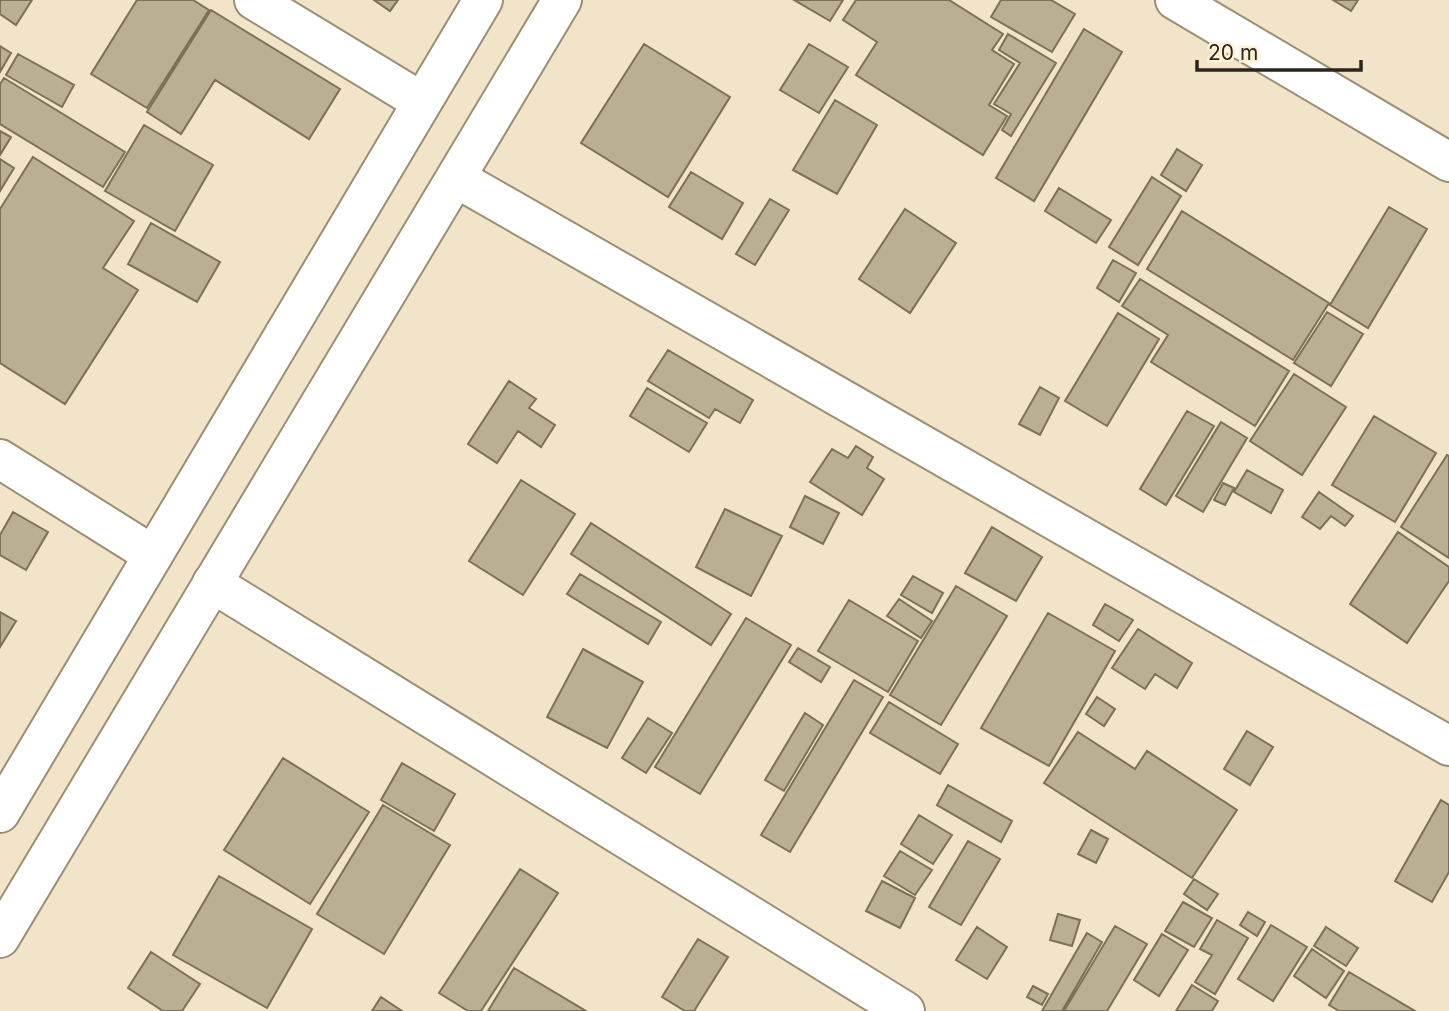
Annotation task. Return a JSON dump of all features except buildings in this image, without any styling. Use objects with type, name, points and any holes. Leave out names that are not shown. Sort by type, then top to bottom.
[{"type":"street","points":[[254,0],[422,102]]},
{"type":"street","points":[[0,813],[483,0]]},
{"type":"street","points":[[0,938],[562,0]]},
{"type":"street","points":[[1175,0],[1449,162]]},
{"type":"street","points":[[456,178],[1449,746]]},
{"type":"street","points":[[0,459],[153,555]]},
{"type":"street","points":[[212,583],[905,1011]]}]
